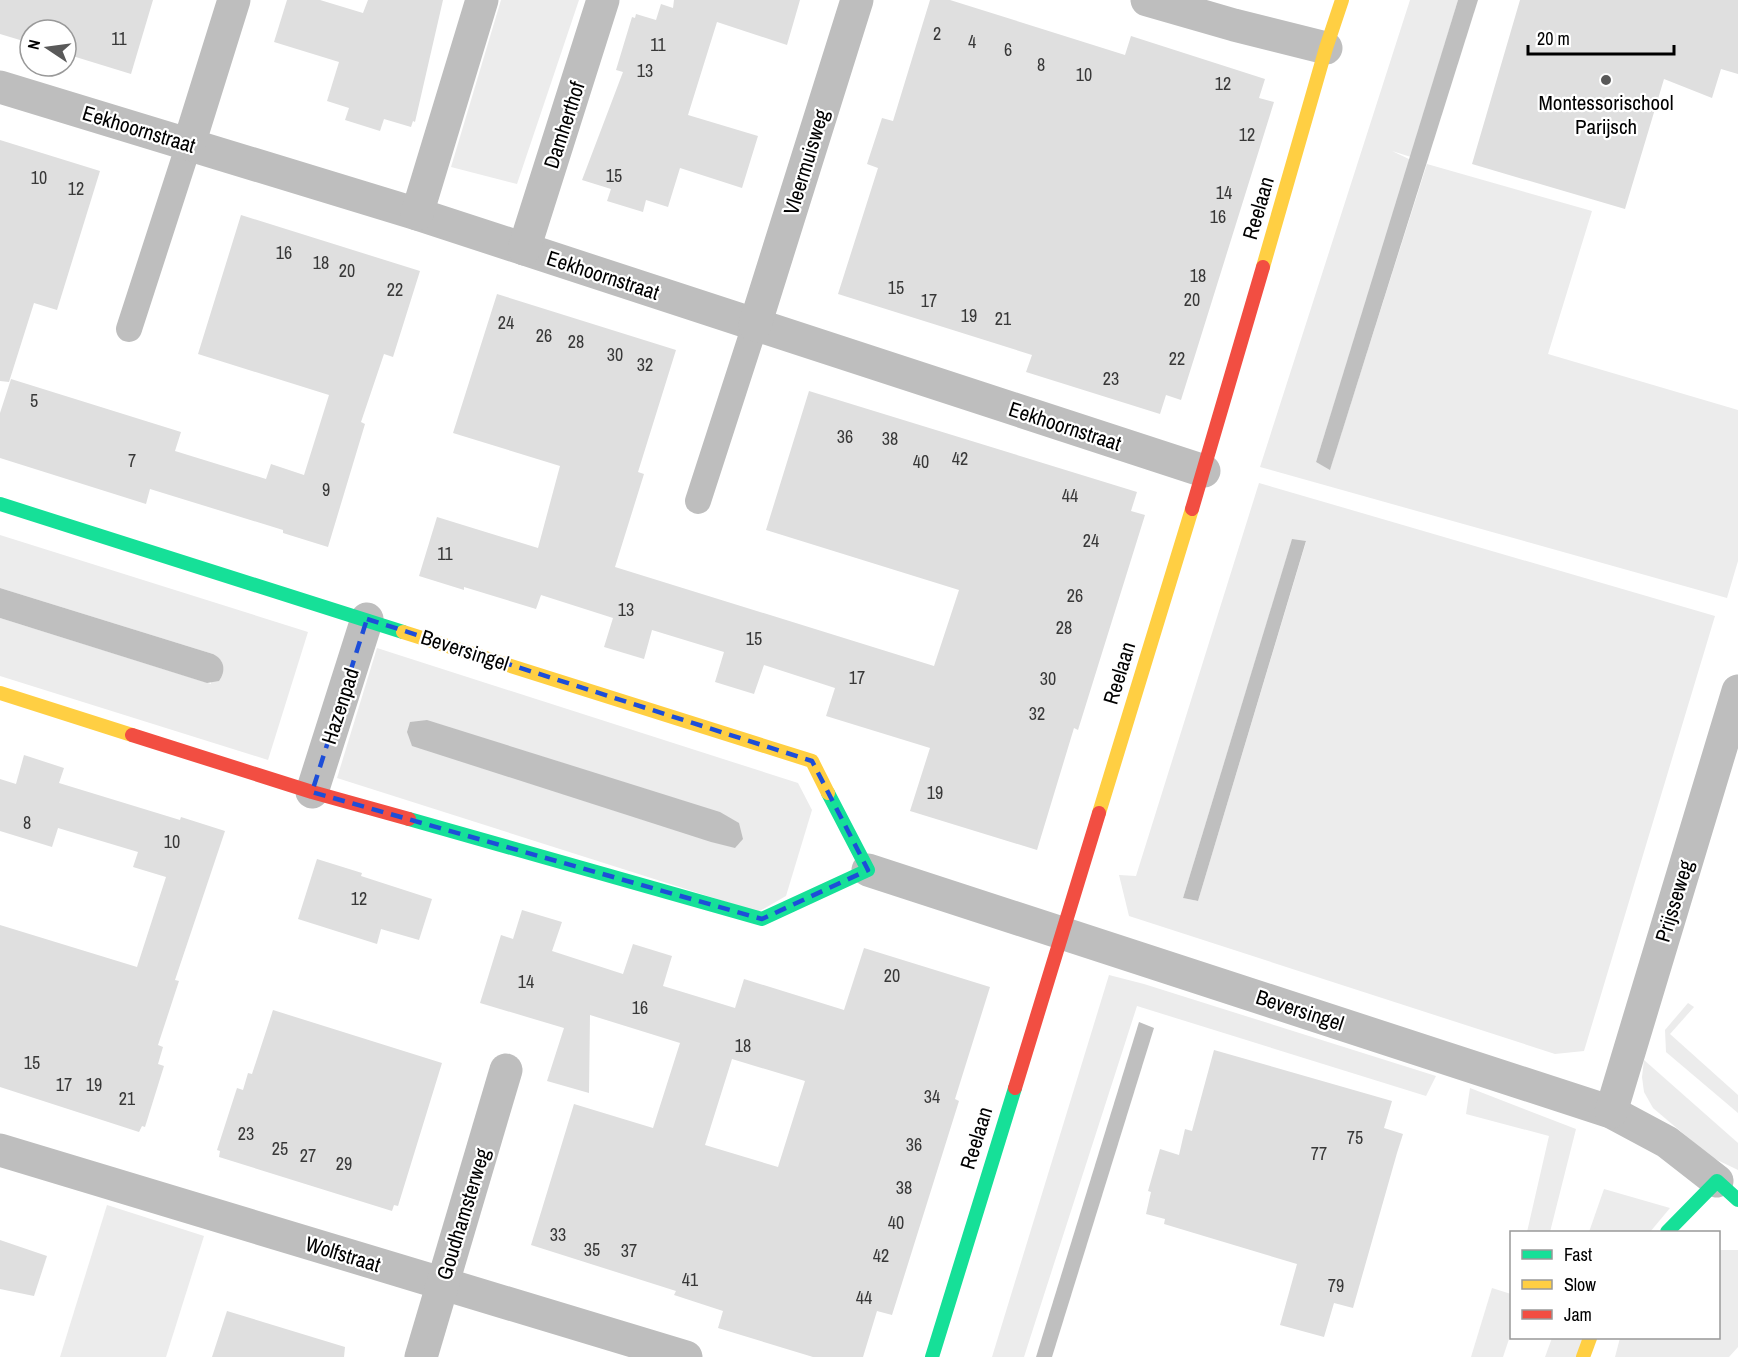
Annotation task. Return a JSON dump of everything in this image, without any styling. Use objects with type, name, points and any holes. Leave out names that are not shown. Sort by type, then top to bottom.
[{"type":"street","points":[[189,144],[234,0]]},
{"type":"street","points":[[417,214],[482,0]]},
{"type":"street","name":"Damherthof","points":[[524,249],[603,0]]},
{"type":"street","name":"Vleermuisweg","points":[[755,325],[857,0]]},
{"type":"street","points":[[1147,0],[1326,48]]},
{"type":"street","name":"Reelaan","points":[[932,1357],[1204,471],[1326,48],[1342,0]]},
{"type":"street","name":"Eekhoornstraat","points":[[0,87],[417,214],[1204,471]]},
{"type":"street","name":"Beversingel","points":[[0,504],[812,761],[868,870],[1611,1112],[1667,1142],[1727,1190]]},
{"type":"street","name":"Hazenpad","points":[[312,792],[367,619]]},
{"type":"street","name":"Prijsseweg","points":[[1611,1112],[1738,691]]},
{"type":"street","points":[[0,693],[312,792],[762,919],[868,870]]},
{"type":"street","name":"Goudhamsterweg","points":[[421,1357],[506,1070]]},
{"type":"street","name":"Wolfstraat","points":[[0,1150],[686,1357]]},
{"type":"street","points":[[1670,1231],[1727,1190]]},
{"type":"street","points":[[1583,1357],[1590,1339]]},
{"type":"lane","points":[[129,329],[189,144]]},
{"type":"lane","points":[[698,501],[755,325]]},
{"type":"highlighted area","points":[[367,619],[812,761],[868,870],[762,919],[312,792]]},
{"type":"shaded area","points":[[501,0],[579,0],[517,184],[451,167]]},
{"type":"shaded area","points":[[1410,0],[1458,0],[1411,157],[1392,151],[1411,160],[1316,462],[1330,469],[1427,164],[1592,211],[1548,354],[1738,410],[1738,561],[1727,598],[1260,467]]},
{"type":"shaded area","points":[[1458,0],[1478,0],[1330,470],[1316,462]]},
{"type":"shaded area","points":[[1259,483],[1715,616],[1584,1051],[1555,1054],[1129,916],[1119,875],[1136,876]],"holes":[[[1292,540],[1306,542],[1198,901],[1183,898]]]},
{"type":"shaded area","points":[[0,535],[308,632],[268,760],[0,676],[0,618],[211,684],[213,654],[0,588]]},
{"type":"shaded area","points":[[1292,539],[1306,541],[1198,901],[1183,898]]},
{"type":"shaded area","points":[[0,588],[213,654],[222,663],[221,677],[219,681],[207,683],[0,618]]},
{"type":"shaded area","points":[[377,648],[798,783],[812,810],[786,896],[758,912],[337,778]]},
{"type":"shaded area","points":[[427,720],[720,812],[739,823],[743,839],[735,848],[711,842],[412,746],[407,732],[410,722]]},
{"type":"shaded area","points":[[1109,975],[1436,1076],[1426,1096],[1137,1006],[1024,1357],[992,1357]]},
{"type":"shaded area","points":[[1688,1003],[1694,1007],[1670,1034],[1738,1095],[1738,1113],[1666,1052],[1665,1030]]},
{"type":"shaded area","points":[[1139,1022],[1154,1028],[1052,1357],[1036,1357]]},
{"type":"shaded area","points":[[1644,1060],[1738,1143],[1738,1170],[1711,1157],[1653,1108],[1644,1092],[1642,1077]]},
{"type":"shaded area","points":[[1470,1088],[1576,1129],[1550,1231],[1527,1231],[1549,1136],[1466,1114]]},
{"type":"shaded area","points":[[1604,1189],[1670,1208],[1651,1231],[1589,1231]]},
{"type":"shaded area","points":[[107,1205],[204,1236],[166,1357],[60,1357]]},
{"type":"shaded area","points":[[1720,1250],[1738,1250],[1738,1347],[1729,1357],[1615,1357],[1620,1339],[1720,1339]]},
{"type":"shaded area","points":[[1492,1288],[1510,1294],[1510,1336],[1503,1357],[1471,1357]]},
{"type":"shaded area","points":[[1552,1339],[1588,1339],[1581,1357],[1545,1357]]},
{"type":"building","points":[[0,0],[153,0],[131,74],[78,58],[78,18],[18,18],[18,39],[0,34]]},
{"type":"building","points":[[287,0],[320,0],[363,13],[368,0],[443,0],[415,122],[413,121],[411,127],[384,119],[380,131],[345,120],[349,108],[327,101],[339,62],[274,42]]},
{"type":"building","points":[[674,0],[800,0],[787,45],[717,22],[688,115],[758,136],[742,188],[680,168],[668,207],[646,200],[643,212],[607,201],[611,189],[582,180],[623,72],[616,70],[632,17],[635,18],[636,14],[656,20],[661,4],[673,8]]},
{"type":"building","points":[[930,0],[950,0],[1125,55],[1131,36],[1265,79],[1259,98],[1274,102],[1197,349],[1181,400],[1166,395],[1160,414],[1026,372],[1032,355],[838,294],[878,168],[867,164],[882,118],[893,121]]},
{"type":"building","name":"Montessorischool Parijsch","points":[[1520,0],[1738,0],[1738,74],[1721,69],[1712,98],[1664,79],[1625,209],[1472,164]]},
{"type":"building","points":[[0,140],[100,171],[57,310],[34,303],[9,382],[0,381]]},
{"type":"building","points":[[241,215],[420,271],[393,357],[384,354],[361,422],[365,424],[328,547],[283,533],[283,530],[150,489],[146,504],[0,458],[0,413],[11,379],[181,432],[175,451],[266,479],[271,464],[304,475],[329,395],[198,354]]},
{"type":"building","points":[[497,294],[676,350],[638,472],[644,474],[615,567],[934,666],[959,590],[766,530],[809,391],[1137,492],[1131,511],[1145,515],[1078,730],[1074,728],[1037,850],[910,811],[930,748],[826,716],[835,688],[764,665],[754,694],[715,682],[724,652],[652,630],[644,659],[604,647],[613,618],[541,595],[536,609],[419,576],[437,517],[538,548],[560,466],[453,433]]},
{"type":"building","points":[[24,755],[64,768],[59,783],[180,820],[181,817],[225,831],[175,980],[179,981],[158,1045],[163,1047],[158,1064],[164,1066],[145,1127],[142,1126],[139,1132],[0,1087],[0,925],[137,967],[166,877],[133,867],[138,852],[58,828],[52,847],[0,831],[0,779],[16,784]]},
{"type":"building","points":[[317,859],[432,899],[419,940],[381,929],[377,944],[298,919]]},
{"type":"building","points":[[522,910],[562,922],[552,951],[623,974],[633,944],[672,956],[663,986],[735,1008],[744,979],[844,1010],[864,948],[990,987],[955,1099],[959,1101],[892,1315],[877,1311],[863,1357],[813,1357],[718,1328],[723,1311],[674,1295],[676,1291],[531,1245],[574,1104],[653,1128],[680,1043],[590,1015],[589,1093],[547,1081],[564,1028],[480,1003],[501,935],[513,939]],"holes":[[[732,1059],[805,1081],[778,1167],[705,1145]]]},
{"type":"building","points":[[273,1010],[442,1063],[398,1206],[394,1205],[392,1211],[219,1157],[220,1151],[217,1150],[237,1088],[243,1090],[248,1073],[252,1074]]},
{"type":"building","points":[[1214,1050],[1392,1101],[1384,1128],[1403,1134],[1353,1308],[1334,1303],[1324,1337],[1280,1325],[1297,1264],[1164,1224],[1165,1219],[1146,1214],[1151,1192],[1148,1191],[1160,1149],[1179,1155],[1185,1129],[1192,1131]]},
{"type":"building","points":[[0,1240],[47,1256],[34,1296],[0,1289]]},
{"type":"building","points":[[227,1311],[345,1347],[344,1357],[212,1357]]},
{"type":"traffic: fast","points":[[0,504],[403,632]]},
{"type":"traffic: fast","points":[[409,819],[762,919],[868,870],[828,793]]},
{"type":"traffic: fast","points":[[932,1357],[1015,1088]]},
{"type":"traffic: fast","points":[[1668,1231],[1717,1181],[1738,1200]]},
{"type":"traffic: slow","points":[[1263,267],[1342,0]]},
{"type":"traffic: slow","points":[[1099,813],[1192,509]]},
{"type":"traffic: slow","points":[[403,632],[812,761],[828,793]]},
{"type":"traffic: slow","points":[[0,693],[132,735]]},
{"type":"traffic: slow","points":[[1583,1357],[1590,1339]]},
{"type":"traffic: jam","points":[[1192,509],[1263,267]]},
{"type":"traffic: jam","points":[[132,735],[312,792],[409,819]]},
{"type":"traffic: jam","points":[[1015,1088],[1099,813]]},
{"type":"place","name":"Montessorischool Parijsch","points":[[1606,80]]}]
